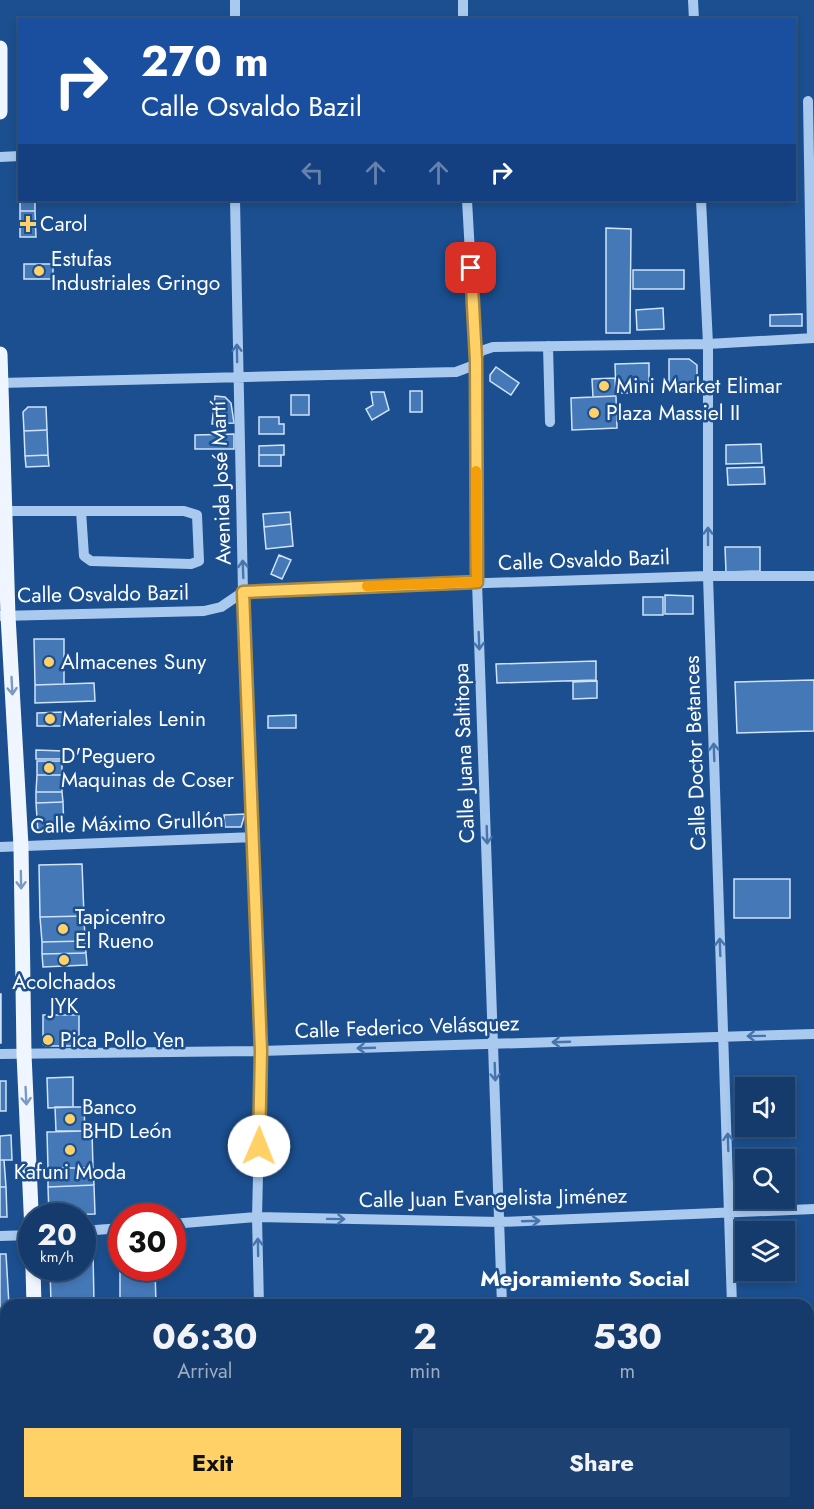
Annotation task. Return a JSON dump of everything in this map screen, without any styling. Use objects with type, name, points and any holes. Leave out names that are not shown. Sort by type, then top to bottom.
[{"type":"main road","points":[[0,48],[0,112]]},
{"type":"main road","points":[[0,354],[5,511],[4,616],[21,846],[24,1054],[31,1203]]},
{"type":"main road","points":[[33,1281],[34,1299]]},
{"type":"street","points":[[235,0],[235,18]]},
{"type":"street","points":[[463,0],[463,18]]},
{"type":"street","points":[[693,0],[694,18]]},
{"type":"street","points":[[1,383],[456,372],[472,366],[487,348],[708,344],[813,338],[811,101]]},
{"type":"street","points":[[0,157],[18,156]]},
{"type":"street","name":"Avenida José Martí","points":[[235,201],[243,592],[255,837],[261,1051],[257,1217],[259,1299]]},
{"type":"street","name":"Calle Juana Saltitopa","points":[[467,201],[476,360],[477,582],[495,1044],[501,1299]]},
{"type":"street","name":"Calle Doctor Betances","points":[[702,201],[708,344],[708,576],[731,1212],[732,1299]]},
{"type":"street","points":[[548,346],[550,422]]},
{"type":"street","points":[[5,511],[81,511],[192,513],[197,515],[199,561],[191,564],[91,561],[84,556],[81,511]]},
{"type":"street","name":"Calle Osvaldo Bazil","points":[[4,616],[204,611],[221,607],[243,592],[477,582],[708,576],[814,576]]},
{"type":"street","name":"Calle Máximo Grullón","points":[[0,847],[255,837]]},
{"type":"street","name":"Calle Federico Velásquez","points":[[0,1054],[261,1051],[814,1034]]},
{"type":"street","name":"Calle Juan Evangelista Jiménez","points":[[186,1223],[257,1217],[500,1222],[814,1209]]},
{"type":"street","points":[[0,1236],[18,1234]]},
{"type":"building","points":[[20,201],[35,201],[35,211],[20,211]]},
{"type":"building","name":"Carol","points":[[20,211],[35,211],[36,237],[20,237]]},
{"type":"building","points":[[606,228],[631,229],[630,333],[606,333]]},
{"type":"building","name":"Estufas Industriales Gringo","points":[[24,264],[53,264],[53,279],[24,279]]},
{"type":"building","points":[[633,270],[684,270],[684,289],[633,289]]},
{"type":"building","points":[[663,308],[664,329],[637,330],[636,310]]},
{"type":"building","points":[[802,314],[802,326],[770,326],[770,315]]},
{"type":"building","points":[[669,359],[689,359],[697,365],[697,391],[669,391]]},
{"type":"building","points":[[649,363],[649,393],[616,393],[615,364]]},
{"type":"building","points":[[496,367],[519,383],[511,395],[490,381],[490,375]]},
{"type":"building","name":"Mini Market Elimar","points":[[615,378],[616,396],[593,397],[592,379]]},
{"type":"building","points":[[410,391],[422,391],[422,412],[410,412]]},
{"type":"building","points":[[371,392],[384,392],[389,410],[372,420],[366,409],[373,405]]},
{"type":"building","points":[[291,395],[309,395],[309,415],[291,415]]},
{"type":"building","points":[[215,396],[225,397],[231,403],[234,423],[212,424]]},
{"type":"building","name":"Plaza Massiel II","points":[[616,396],[617,428],[572,430],[571,398]]},
{"type":"building","points":[[28,407],[46,407],[47,430],[24,431],[23,412]]},
{"type":"building","points":[[259,417],[279,417],[279,424],[284,424],[284,434],[259,434]]},
{"type":"building","points":[[47,430],[48,455],[25,456],[24,431]]},
{"type":"building","points":[[234,434],[234,449],[195,449],[195,435]]},
{"type":"building","points":[[761,444],[762,463],[726,464],[726,445]]},
{"type":"building","points":[[284,445],[284,455],[259,455],[259,446]]},
{"type":"building","points":[[48,455],[49,466],[26,467],[25,456]]},
{"type":"building","points":[[259,455],[281,455],[281,466],[259,466]]},
{"type":"building","points":[[764,467],[765,484],[728,485],[727,468]]},
{"type":"building","points":[[290,512],[291,524],[264,527],[263,514]]},
{"type":"building","points":[[291,524],[293,546],[266,549],[264,527]]},
{"type":"building","points":[[725,547],[760,547],[760,571],[726,572]]},
{"type":"building","points":[[279,555],[291,560],[282,579],[271,574]]},
{"type":"building","points":[[665,595],[693,596],[693,614],[665,614]]},
{"type":"building","points":[[643,597],[663,597],[663,615],[643,615]]},
{"type":"building","name":"Almacenes Suny","points":[[34,639],[64,639],[64,684],[35,685]]},
{"type":"building","points":[[596,661],[596,680],[497,683],[496,664]]},
{"type":"building","points":[[814,680],[814,731],[737,733],[735,682]]},
{"type":"building","points":[[597,681],[597,698],[573,699],[573,682]]},
{"type":"building","points":[[94,683],[95,701],[35,703],[35,685]]},
{"type":"building","name":"Materiales Lenin","points":[[63,712],[64,726],[37,726],[37,713]]},
{"type":"building","points":[[296,715],[296,728],[268,728],[268,716]]},
{"type":"building","points":[[36,750],[63,751],[63,759],[36,759]]},
{"type":"building","name":"D'Peguero Maquinas de Coser","points":[[37,761],[62,761],[62,775],[37,775]]},
{"type":"building","points":[[37,775],[62,775],[62,792],[36,792]]},
{"type":"building","points":[[36,792],[62,792],[63,802],[36,803]]},
{"type":"building","points":[[63,802],[64,832],[38,833],[36,803]]},
{"type":"building","points":[[245,814],[241,827],[225,827],[224,815]]},
{"type":"building","points":[[82,864],[84,916],[40,917],[39,865]]},
{"type":"building","points":[[734,879],[790,879],[790,918],[734,918]]},
{"type":"building","name":"Tapicentro El Rueno","points":[[84,916],[85,941],[42,942],[40,917]]},
{"type":"building","points":[[85,941],[86,953],[42,954],[42,942]]},
{"type":"building","name":"Acolchados JYK","points":[[86,953],[87,965],[43,967],[42,954]]},
{"type":"building","points":[[1,994],[1,1043],[0,1043]]},
{"type":"building","points":[[43,1015],[79,1015],[79,1046],[46,1046],[43,1044]]},
{"type":"building","points":[[73,1077],[73,1107],[48,1108],[47,1078]]},
{"type":"building","points":[[0,1081],[6,1081],[6,1111],[0,1111]]},
{"type":"building","name":"Banco BHD León","points":[[55,1107],[84,1107],[85,1131],[56,1131]]},
{"type":"building","name":"Kafuni Moda","points":[[92,1131],[93,1168],[48,1168],[47,1132]]},
{"type":"building","points":[[11,1135],[12,1160],[0,1160],[0,1136]]},
{"type":"building","points":[[0,1160],[4,1160],[6,1187],[0,1187]]},
{"type":"building","points":[[48,1168],[93,1168],[94,1185],[48,1187]]},
{"type":"building","points":[[94,1185],[95,1203],[49,1203],[48,1187]]},
{"type":"building","points":[[0,1187],[6,1187],[7,1217],[0,1217]]},
{"type":"building","points":[[0,1254],[6,1254],[9,1299],[0,1299]]},
{"type":"building","points":[[50,1281],[94,1281],[94,1299],[51,1299]]},
{"type":"building","points":[[120,1281],[155,1281],[156,1299],[120,1299]]},
{"type":"slow traffic","points":[[367,586],[477,582],[476,471]]},
{"type":"place","name":"Carol","points":[[28,224]]},
{"type":"place","name":"Estufas Industriales Gringo","points":[[39,271]]},
{"type":"place","name":"Mini Market Elimar","points":[[604,386]]},
{"type":"place","name":"Plaza Massiel II","points":[[594,413]]},
{"type":"place","name":"Almacenes Suny","points":[[49,662]]},
{"type":"place","name":"Materiales Lenin","points":[[50,719]]},
{"type":"place","name":"D'Peguero Maquinas de Coser","points":[[49,768]]},
{"type":"place","name":"Tapicentro El Rueno","points":[[63,929]]},
{"type":"place","name":"Acolchados JYK","points":[[64,960]]},
{"type":"place","name":"Pica Pollo Yen","points":[[48,1040]]},
{"type":"place","name":"Banco BHD León","points":[[70,1119]]},
{"type":"place","name":"Kafuni Moda","points":[[70,1150]]},
{"type":"district","name":"Mejoramiento Social","points":[[585,1278]]},
{"type":"route","points":[[259,1146],[261,1051],[255,837],[243,592],[477,582],[476,360],[471,268]]}]
